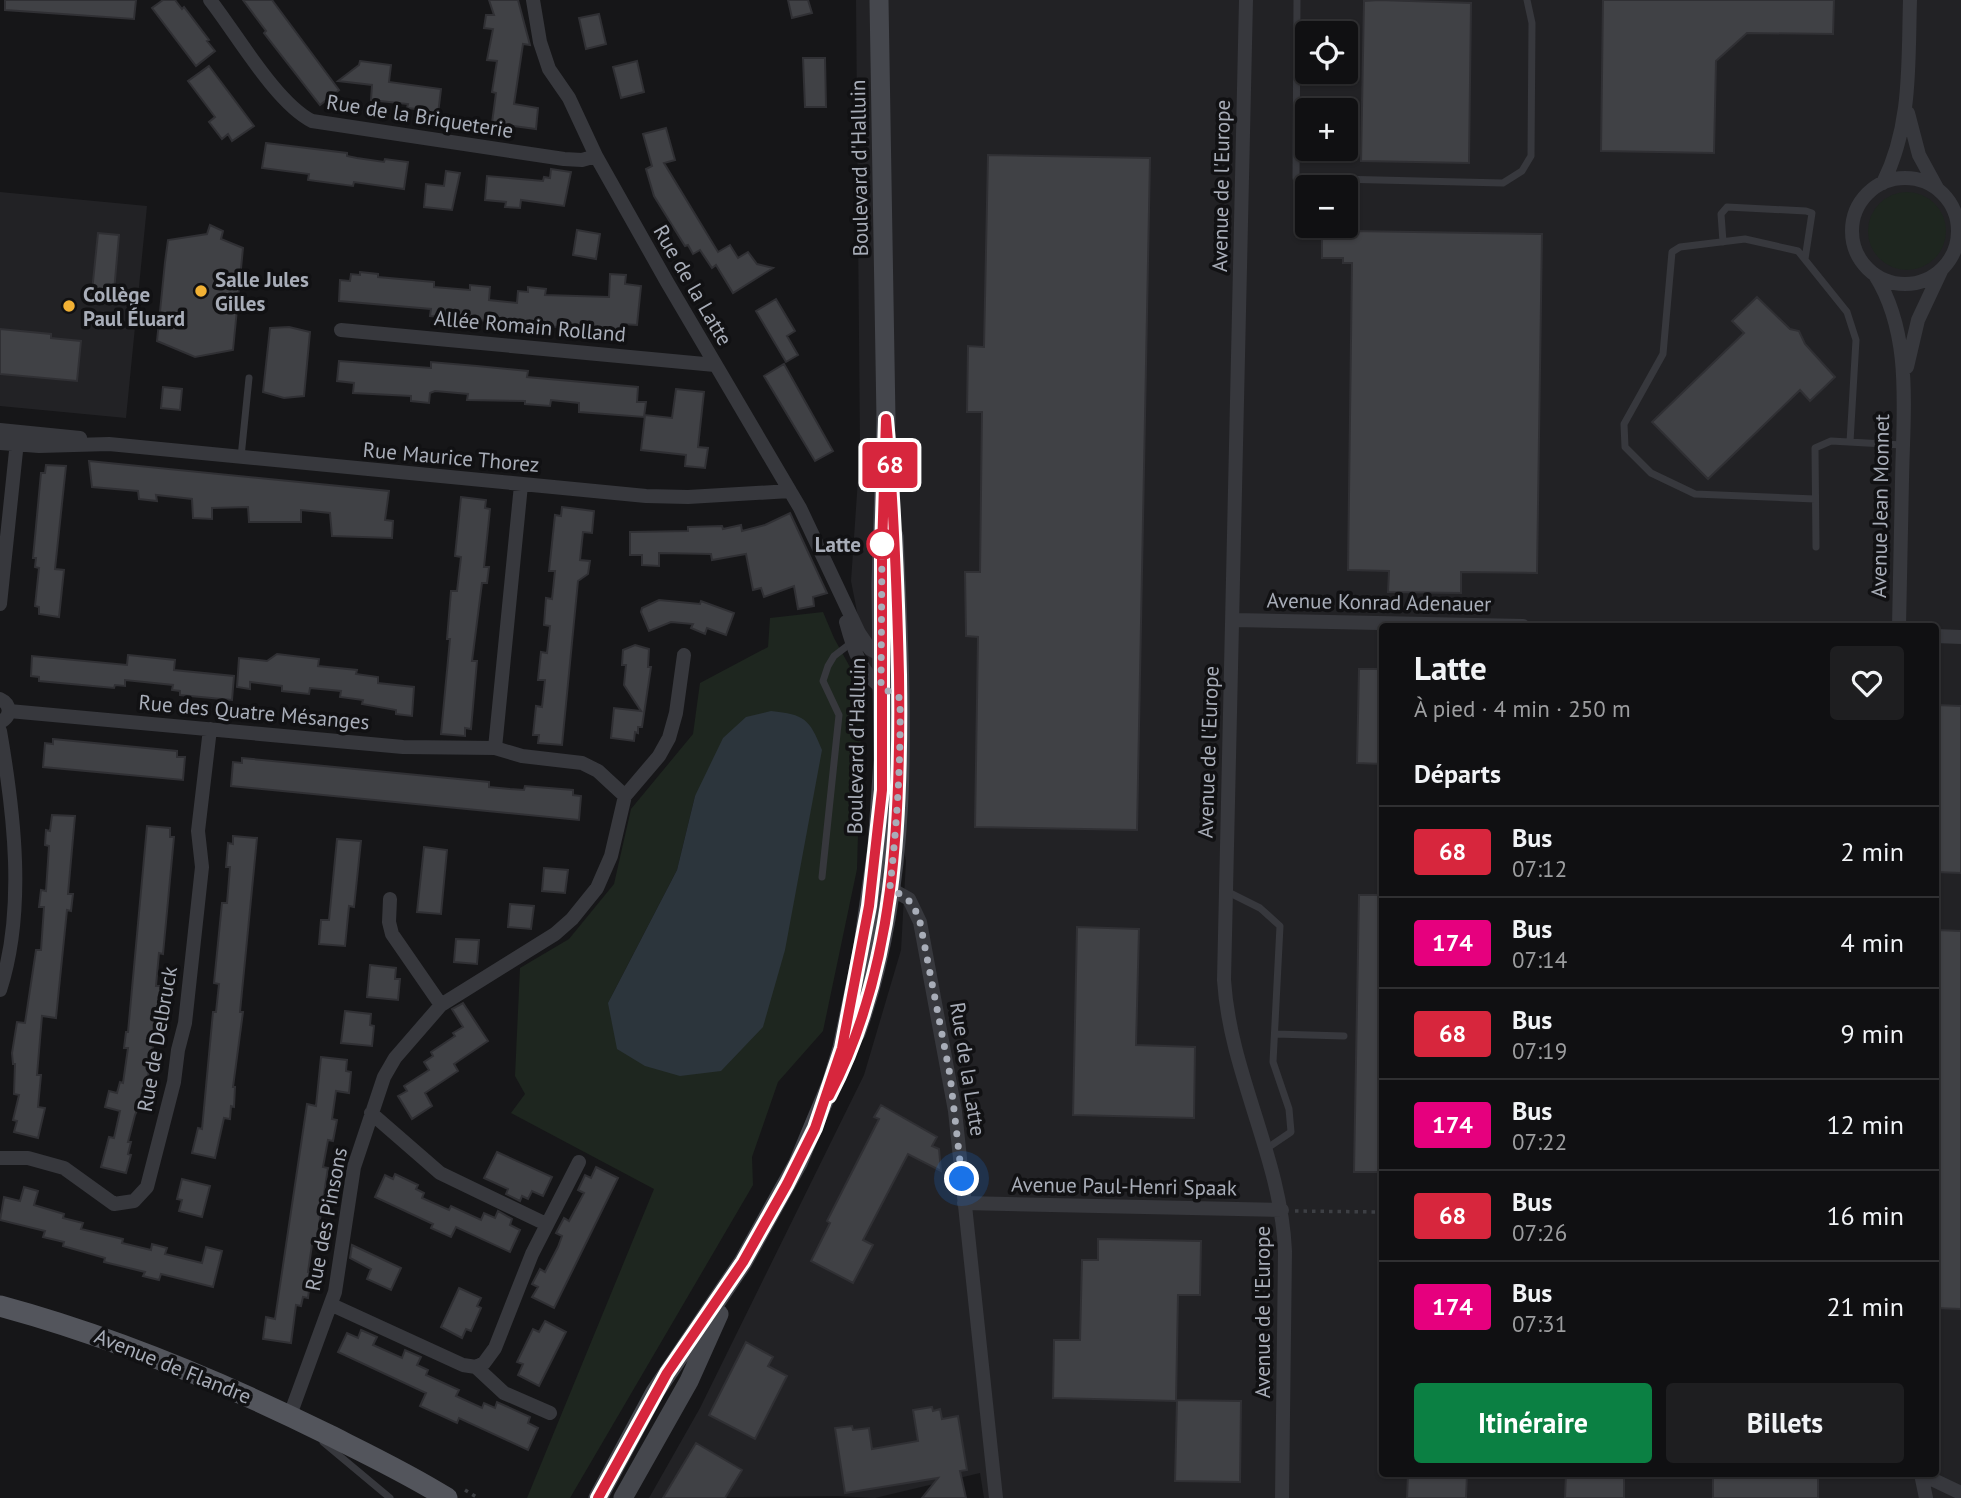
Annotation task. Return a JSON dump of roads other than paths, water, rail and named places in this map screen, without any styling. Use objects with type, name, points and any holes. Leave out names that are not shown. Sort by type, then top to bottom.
[{"type":"main road","name":"Boulevard d'Halluin","points":[[598,1498],[667,1373],[743,1262],[793,1174],[844,1066],[864,1009],[882,884],[899,797],[900,698],[890,660],[892,498],[886,419],[879,0]]},
{"type":"main road","name":"Boulevard d'Halluin","points":[[882,884],[881,687],[890,660]]},
{"type":"main road","name":"Boulevard d'Halluin","points":[[623,1498],[689,1381],[743,1262]]},
{"type":"main road","name":"Avenue de Flandre","points":[[0,1306],[141,1351],[214,1380],[410,1475],[447,1498]]},
{"type":"main road","name":"Avenue de Flandre","points":[[341,1441],[426,1498]]},
{"type":"street","name":"Rue de la Briqueterie","points":[[210,0],[284,98],[301,115],[312,121],[564,159],[582,160],[596,156]]},
{"type":"street","name":"Rue de la Latte","points":[[533,0],[540,42],[549,69],[569,98],[596,156],[790,491],[859,633],[870,649],[890,660]]},
{"type":"street","name":"Avenue de l'Europe","points":[[1246,0],[1224,980],[1226,1011],[1233,1044],[1282,1210],[1285,1251],[1282,1498]]},
{"type":"street","points":[[1910,0],[1907,100],[1900,141],[1882,183],[1861,202],[1852,224],[1856,253],[1875,275],[1892,283],[1911,284],[1925,281],[1961,259]]},
{"type":"street","points":[[1907,100],[1910,124],[1919,155],[1955,212],[1959,231],[1955,250],[1943,269]]},
{"type":"street","points":[[1882,183],[1911,178],[1961,204]]},
{"type":"street","name":"Avenue Jean Monnet","points":[[1899,623],[1904,386],[1918,320],[1943,269]]},
{"type":"street","name":"Avenue Jean Monnet","points":[[1875,275],[1894,322],[1904,386]]},
{"type":"street","name":"Allée Romain Rolland","points":[[341,330],[715,365]]},
{"type":"street","name":"Rue Maurice Thorez","points":[[0,430],[17,438]]},
{"type":"street","points":[[0,604],[17,438]]},
{"type":"street","name":"Rue Maurice Thorez","points":[[0,443],[17,438],[108,444],[521,485],[676,497],[790,491]]},
{"type":"street","points":[[495,748],[521,485]]},
{"type":"street","name":"Rue de la Latte","points":[[836,583],[852,642],[866,672],[881,687],[900,698]]},
{"type":"street","name":"Avenue Konrad Adenauer","points":[[1234,620],[1379,623]]},
{"type":"street","points":[[1939,636],[1961,637]]},
{"type":"street","name":"Rue des Pinsons","points":[[290,1415],[332,1305],[353,1175],[384,1077],[395,1058],[441,1005],[555,934],[580,910],[597,888],[607,867],[625,796],[659,756],[669,738],[676,713],[684,655]]},
{"type":"street","points":[[0,699],[8,704],[5,717]]},
{"type":"street","name":"Rue des Quatre Mésanges","points":[[5,717],[210,729],[403,747],[495,748],[522,756],[582,763],[598,771],[625,796]]},
{"type":"street","name":"Rue de Delbruck","points":[[0,1158],[28,1158],[64,1168],[114,1204],[134,1201],[147,1187],[174,1082],[185,1023],[202,867],[198,831],[210,729]]},
{"type":"street","points":[[0,731],[12,803],[16,881],[6,969],[0,990]]},
{"type":"street","name":"Rue de la Latte","points":[[882,884],[913,904],[920,922],[951,1083],[996,1498]]},
{"type":"street","points":[[390,899],[389,922],[392,934],[441,1005]]},
{"type":"street","points":[[371,1113],[440,1172],[546,1224]]},
{"type":"street","points":[[477,1367],[484,1363],[495,1348],[546,1224],[579,1162]]},
{"type":"street","name":"Avenue Paul-Henri Spaak","points":[[964,1203],[1282,1210]]},
{"type":"street","points":[[332,1305],[463,1365],[477,1367],[504,1393],[551,1413]]},
{"type":"street","points":[[1922,1477],[1926,1498]]},
{"type":"street","points":[[1927,1477],[1961,1493]]},
{"type":"lane","points":[[1297,0],[1296,178],[1503,183],[1522,171],[1531,156],[1532,23],[1527,0]]},
{"type":"lane","points":[[1723,242],[1721,214],[1727,207],[1807,211],[1812,213],[1805,259]]},
{"type":"lane","points":[[1815,499],[1695,494],[1651,472],[1625,447],[1624,424],[1663,354],[1672,252],[1681,247],[1745,239],[1798,251],[1847,312],[1856,340],[1850,442]]},
{"type":"lane","points":[[241,458],[249,378]]},
{"type":"lane","points":[[1816,547],[1815,448],[1831,441],[1902,445]]},
{"type":"lane","points":[[822,877],[839,715],[824,681],[834,656],[852,642]]},
{"type":"lane","points":[[1225,891],[1260,908],[1280,926],[1273,1062],[1289,1109],[1291,1132],[1265,1149]]},
{"type":"lane","points":[[1275,1034],[1344,1036]]},
{"type":"lane","points":[[290,1415],[390,1498]]},
{"type":"place","name":"Salle Jules Gilles","points":[[201,291]]},
{"type":"place","name":"Collège Paul Éluard","points":[[69,306]]},
{"type":"place","name":"Latte","points":[[882,544]]}]
